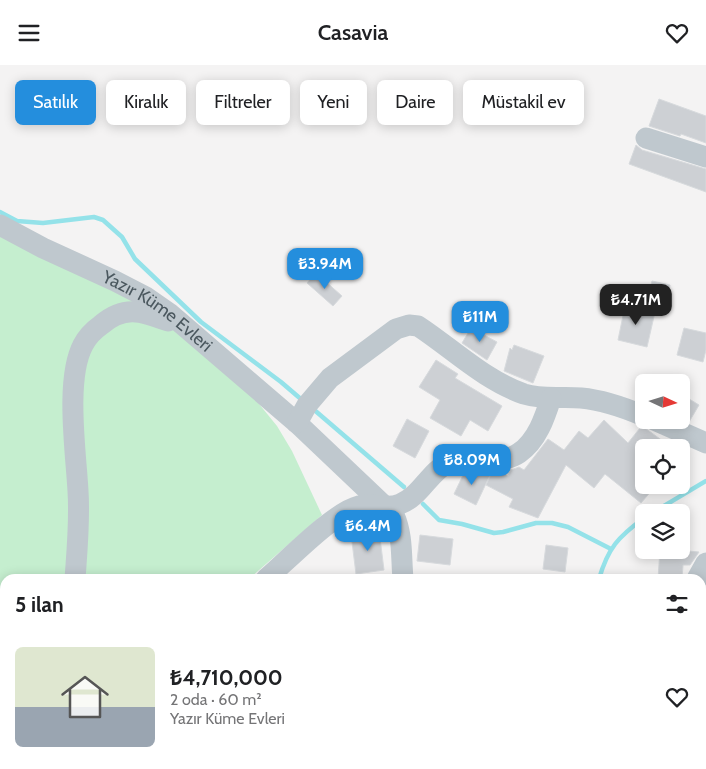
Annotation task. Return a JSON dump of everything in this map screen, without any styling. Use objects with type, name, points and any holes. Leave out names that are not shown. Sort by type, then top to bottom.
[{"type":"street","points":[[646,138],[706,157]]},
{"type":"street","name":"Yazır Küme Evleri","points":[[0,225],[42,248],[146,297],[211,348],[297,423],[394,515],[398,524],[403,574]]},
{"type":"street","points":[[74,574],[79,516],[73,429],[74,387],[77,361],[82,345],[102,323],[117,314],[127,312],[140,312],[186,328]]},
{"type":"street","points":[[297,423],[307,405],[330,378],[396,329],[409,325],[418,326],[496,381],[526,395],[602,401],[635,413]]},
{"type":"street","points":[[272,574],[348,510],[371,504],[399,505],[418,492],[429,478],[449,462],[471,457],[500,460],[510,459],[528,446],[536,433],[551,398]]},
{"type":"street","points":[[674,429],[706,443]]},
{"type":"street","points":[[700,574],[706,563]]},
{"type":"green space","points":[[0,236],[158,313],[255,399],[277,426],[292,451],[322,515],[255,574],[0,574]]},
{"type":"building","points":[[659,99],[706,116],[706,143],[649,126]]},
{"type":"building","points":[[636,145],[642,150],[706,169],[706,192],[629,164]]},
{"type":"building","points":[[316,273],[342,296],[333,306],[307,283]]},
{"type":"building","points":[[652,281],[670,285],[666,307],[647,303]]},
{"type":"building","points":[[625,306],[655,312],[647,347],[618,340]]},
{"type":"building","points":[[471,328],[497,342],[487,360],[462,343]]},
{"type":"building","points":[[684,328],[706,333],[706,350],[703,362],[677,355]]},
{"type":"building","points":[[514,345],[544,356],[533,383],[504,371],[510,348],[512,350]]},
{"type":"building","points":[[436,360],[458,374],[455,378],[502,406],[488,431],[470,420],[461,436],[430,418],[440,400],[419,387]]},
{"type":"building","points":[[690,400],[699,405],[690,420]]},
{"type":"building","points":[[407,419],[429,431],[415,458],[393,446]]},
{"type":"building","points":[[604,420],[628,443],[639,429],[646,429],[660,439],[635,439],[635,494],[649,494],[641,503],[605,474],[594,488],[566,465],[538,518],[509,507],[513,499],[486,485],[492,472],[500,472],[508,476],[511,470],[519,467],[524,470],[548,439],[564,450],[579,431],[588,438]]},
{"type":"building","points":[[465,471],[483,471],[490,475],[476,505],[454,494]]},
{"type":"building","points":[[379,530],[384,570],[356,574],[351,534]]},
{"type":"building","points":[[420,535],[453,539],[450,565],[417,561]]},
{"type":"building","points":[[546,545],[568,548],[565,572],[543,569]]},
{"type":"building","points":[[690,551],[699,552],[690,565],[683,565],[682,574],[658,574],[659,559],[690,559]]},
{"type":"waterway","points":[[0,212],[17,221],[43,223],[94,217],[103,220],[122,237],[135,259],[201,322],[302,400]]},
{"type":"waterway","points":[[312,408],[404,487]]},
{"type":"waterway","points":[[667,504],[706,481]]},
{"type":"waterway","points":[[423,504],[439,520],[494,533],[536,523],[552,523],[568,527],[611,549]]},
{"type":"waterway","points":[[600,574],[610,551],[621,537],[635,525]]}]
